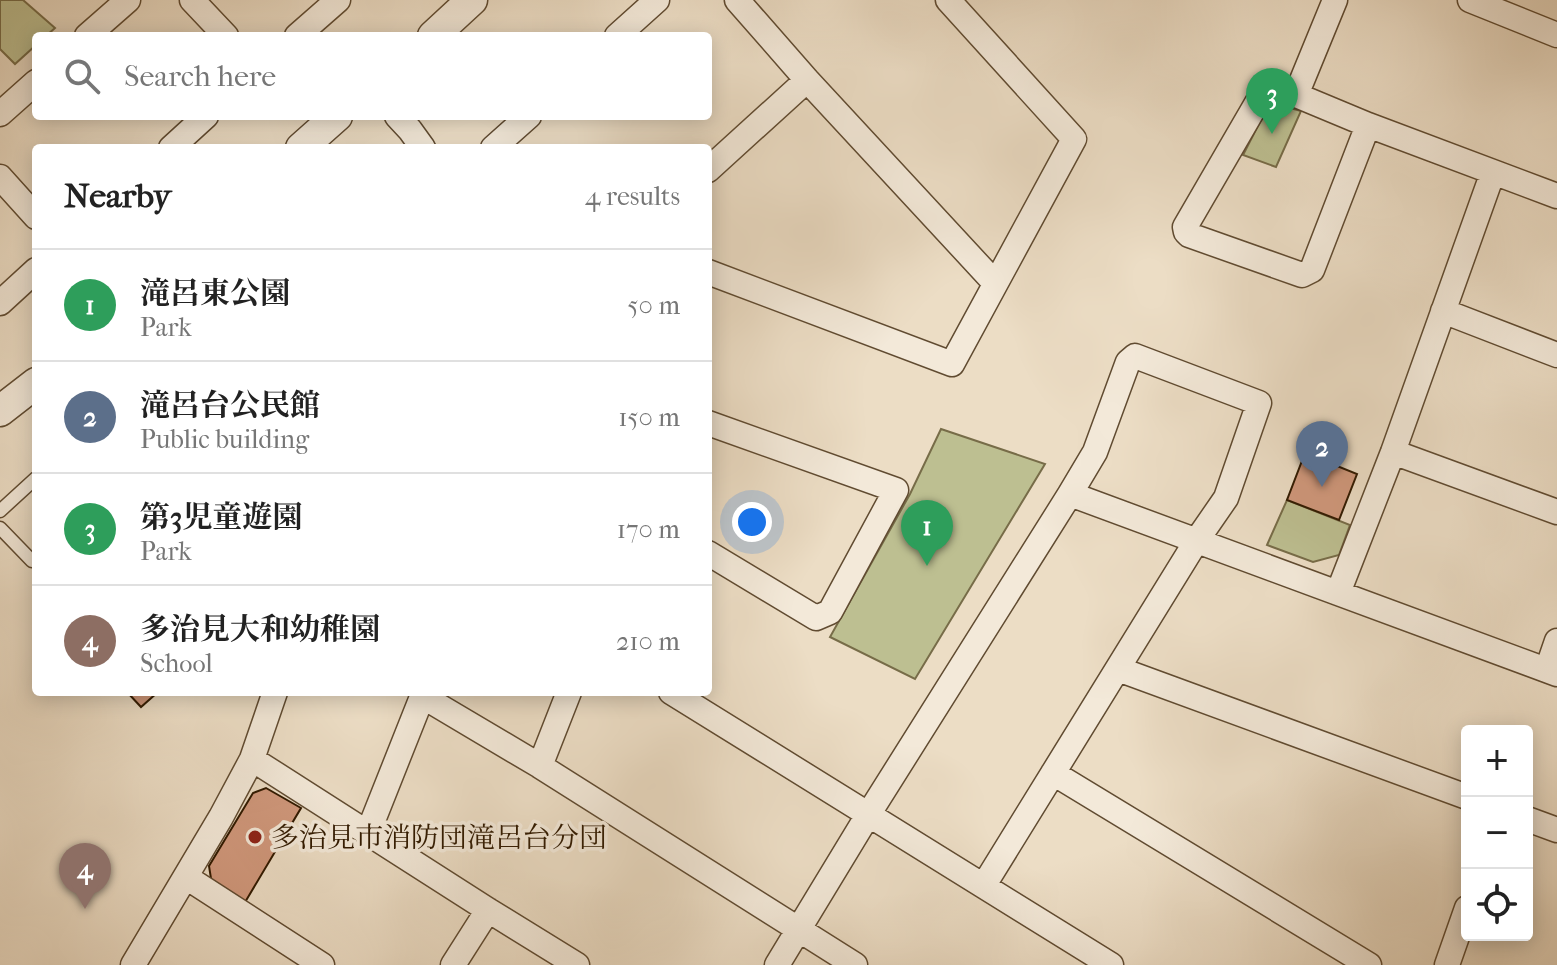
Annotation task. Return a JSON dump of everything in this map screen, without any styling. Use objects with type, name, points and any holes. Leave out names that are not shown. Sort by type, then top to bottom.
[{"type":"street","points":[[92,32],[128,0]]},
{"type":"street","points":[[192,0],[222,32]]},
{"type":"street","points":[[311,32],[338,0]]},
{"type":"street","points":[[437,32],[472,0]]},
{"type":"street","points":[[621,32],[657,0]]},
{"type":"street","points":[[737,0],[995,283]]},
{"type":"street","points":[[712,274],[952,364],[1074,139],[948,0]]},
{"type":"street","points":[[1296,95],[1335,0]]},
{"type":"street","points":[[1478,1],[1557,35]]},
{"type":"street","points":[[712,166],[807,80]]},
{"type":"street","points":[[0,114],[32,86]]},
{"type":"street","points":[[1368,125],[1312,270],[1302,275],[1186,232],[1185,227],[1261,96],[1275,91],[1296,95],[1557,196]]},
{"type":"street","points":[[175,144],[202,120]]},
{"type":"street","points":[[306,144],[332,120]]},
{"type":"street","points":[[401,120],[420,144]]},
{"type":"street","points":[[498,144],[524,120]]},
{"type":"street","points":[[1338,593],[1393,452],[1493,172]]},
{"type":"street","points":[[0,177],[32,213]]},
{"type":"street","points":[[0,303],[32,274]]},
{"type":"street","points":[[1443,311],[1557,355]]},
{"type":"street","points":[[777,965],[1095,452],[1128,362],[1135,356],[1259,403],[1226,498],[984,885]]},
{"type":"street","points":[[0,411],[32,388]]},
{"type":"street","points":[[712,424],[896,490],[830,612],[823,617],[816,618],[712,555]]},
{"type":"street","points":[[1393,452],[1557,512]]},
{"type":"street","points":[[1070,494],[1552,672],[1557,641]]},
{"type":"street","points":[[1118,669],[1461,795]]},
{"type":"street","points":[[133,965],[252,759],[274,696]]},
{"type":"street","points":[[368,833],[422,696]]},
{"type":"street","points":[[426,696],[855,965]]},
{"type":"street","points":[[540,766],[567,696]]},
{"type":"street","points":[[677,696],[1111,965]]},
{"type":"street","points":[[252,759],[577,965]]},
{"type":"street","points":[[1053,773],[1369,965]]},
{"type":"street","points":[[1533,821],[1557,830]]},
{"type":"street","points":[[186,877],[305,961]]},
{"type":"street","points":[[453,965],[488,910]]},
{"type":"street","points":[[1447,965],[1461,925]]},
{"type":"lane","points":[[0,511],[32,482]]},
{"type":"lane","points":[[0,528],[32,561]]},
{"type":"green space","points":[[0,0],[23,0],[55,28],[50,32],[32,32],[32,49],[15,64],[0,49]]},
{"type":"green space","points":[[1283,106],[1301,111],[1276,167],[1243,155],[1265,112]]},
{"type":"green space","points":[[941,429],[1045,464],[915,679],[830,637],[910,494]]},
{"type":"green space","points":[[1287,500],[1350,525],[1339,555],[1313,562],[1267,545]]},
{"type":"building","points":[[1305,453],[1357,474],[1339,520],[1287,500]]},
{"type":"building","points":[[131,696],[153,696],[141,707]]},
{"type":"building","name":"多治見市消防団滝呂台分団","points":[[266,788],[301,808],[244,904],[212,885],[209,866],[253,793]]},
{"type":"place","name":"第3児童遊園","points":[[1272,134]]},
{"type":"place","name":"滝呂台公民館","points":[[1322,487]]},
{"type":"place","name":"滝呂東公園","points":[[927,566]]},
{"type":"place","name":"多治見市消防団滝呂台分団","points":[[255,837]]},
{"type":"place","name":"多治見大和幼稚園","points":[[85,909]]}]
